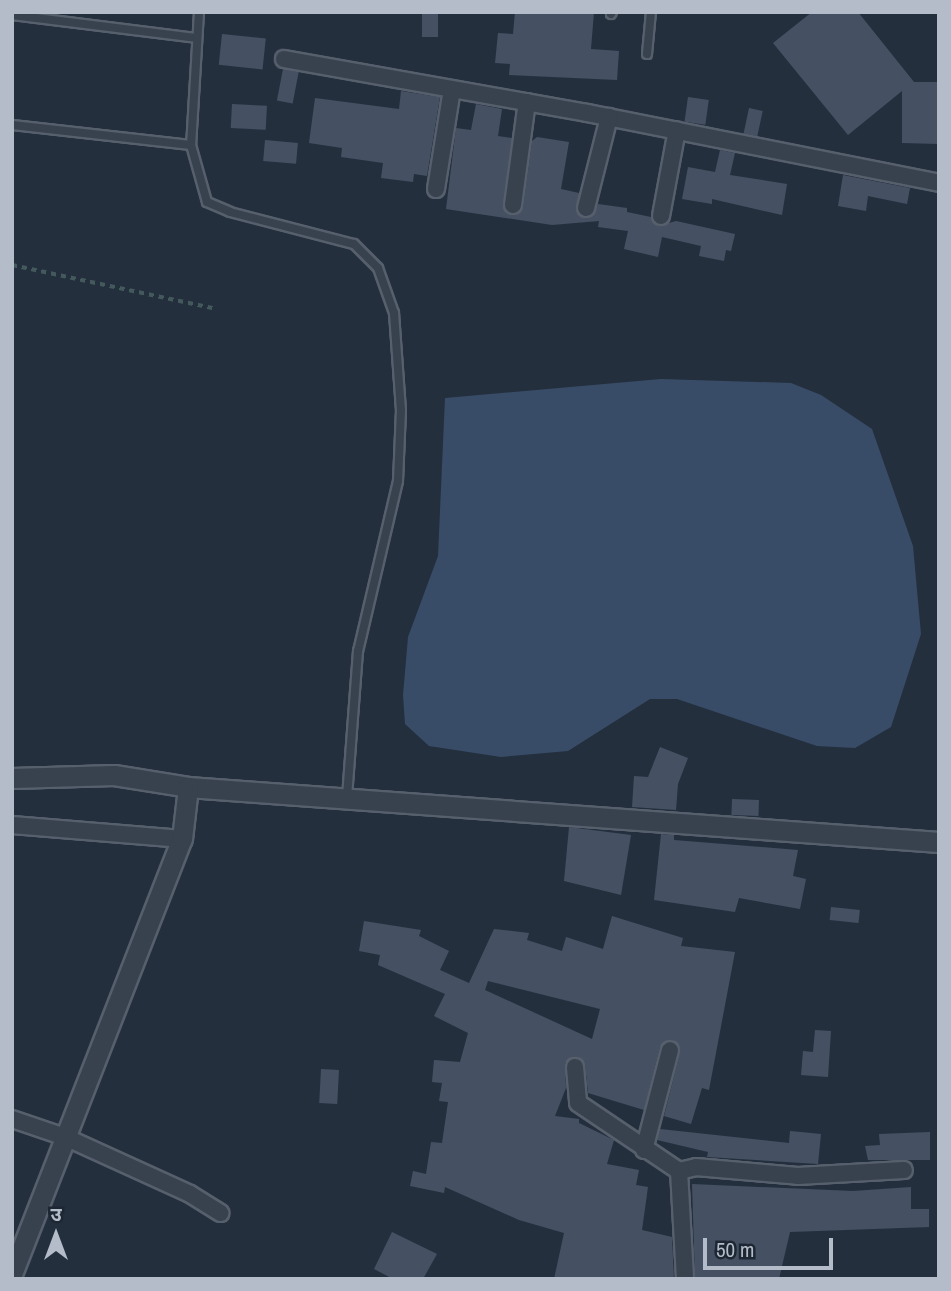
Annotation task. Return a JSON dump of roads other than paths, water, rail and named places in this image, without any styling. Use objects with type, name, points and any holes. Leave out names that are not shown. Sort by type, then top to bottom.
[{"type":"street","points":[[284,59],[609,117],[939,183]]},
{"type":"street","points":[[436,189],[452,89]]},
{"type":"street","points":[[513,205],[527,102]]},
{"type":"street","points":[[586,208],[609,117]]},
{"type":"street","points":[[661,216],[677,130]]},
{"type":"street","points":[[12,778],[114,775],[188,787],[939,842]]},
{"type":"street","points":[[12,1274],[182,839],[188,787]]},
{"type":"street","points":[[12,825],[182,839]]},
{"type":"street","points":[[644,1150],[670,1050]]},
{"type":"street","points":[[575,1067],[578,1103],[678,1171],[696,1167],[799,1176],[904,1170]]},
{"type":"street","points":[[12,1119],[65,1136],[190,1194],[220,1213]]},
{"type":"street","points":[[678,1171],[685,1279]]},
{"type":"lane","points":[[199,12],[191,145],[207,202],[230,212],[355,244],[378,268],[394,313],[401,410],[398,481],[358,651],[346,798]]},
{"type":"lane","points":[[647,54],[651,12]]},
{"type":"lane","points":[[12,15],[196,38]]},
{"type":"lane","points":[[12,125],[191,145]]},
{"type":"water","points":[[661,379],[791,383],[821,395],[872,429],[913,546],[921,634],[891,727],[855,748],[817,746],[677,699],[650,699],[568,751],[501,757],[429,746],[405,724],[403,695],[408,637],[438,556],[445,398]]}]
